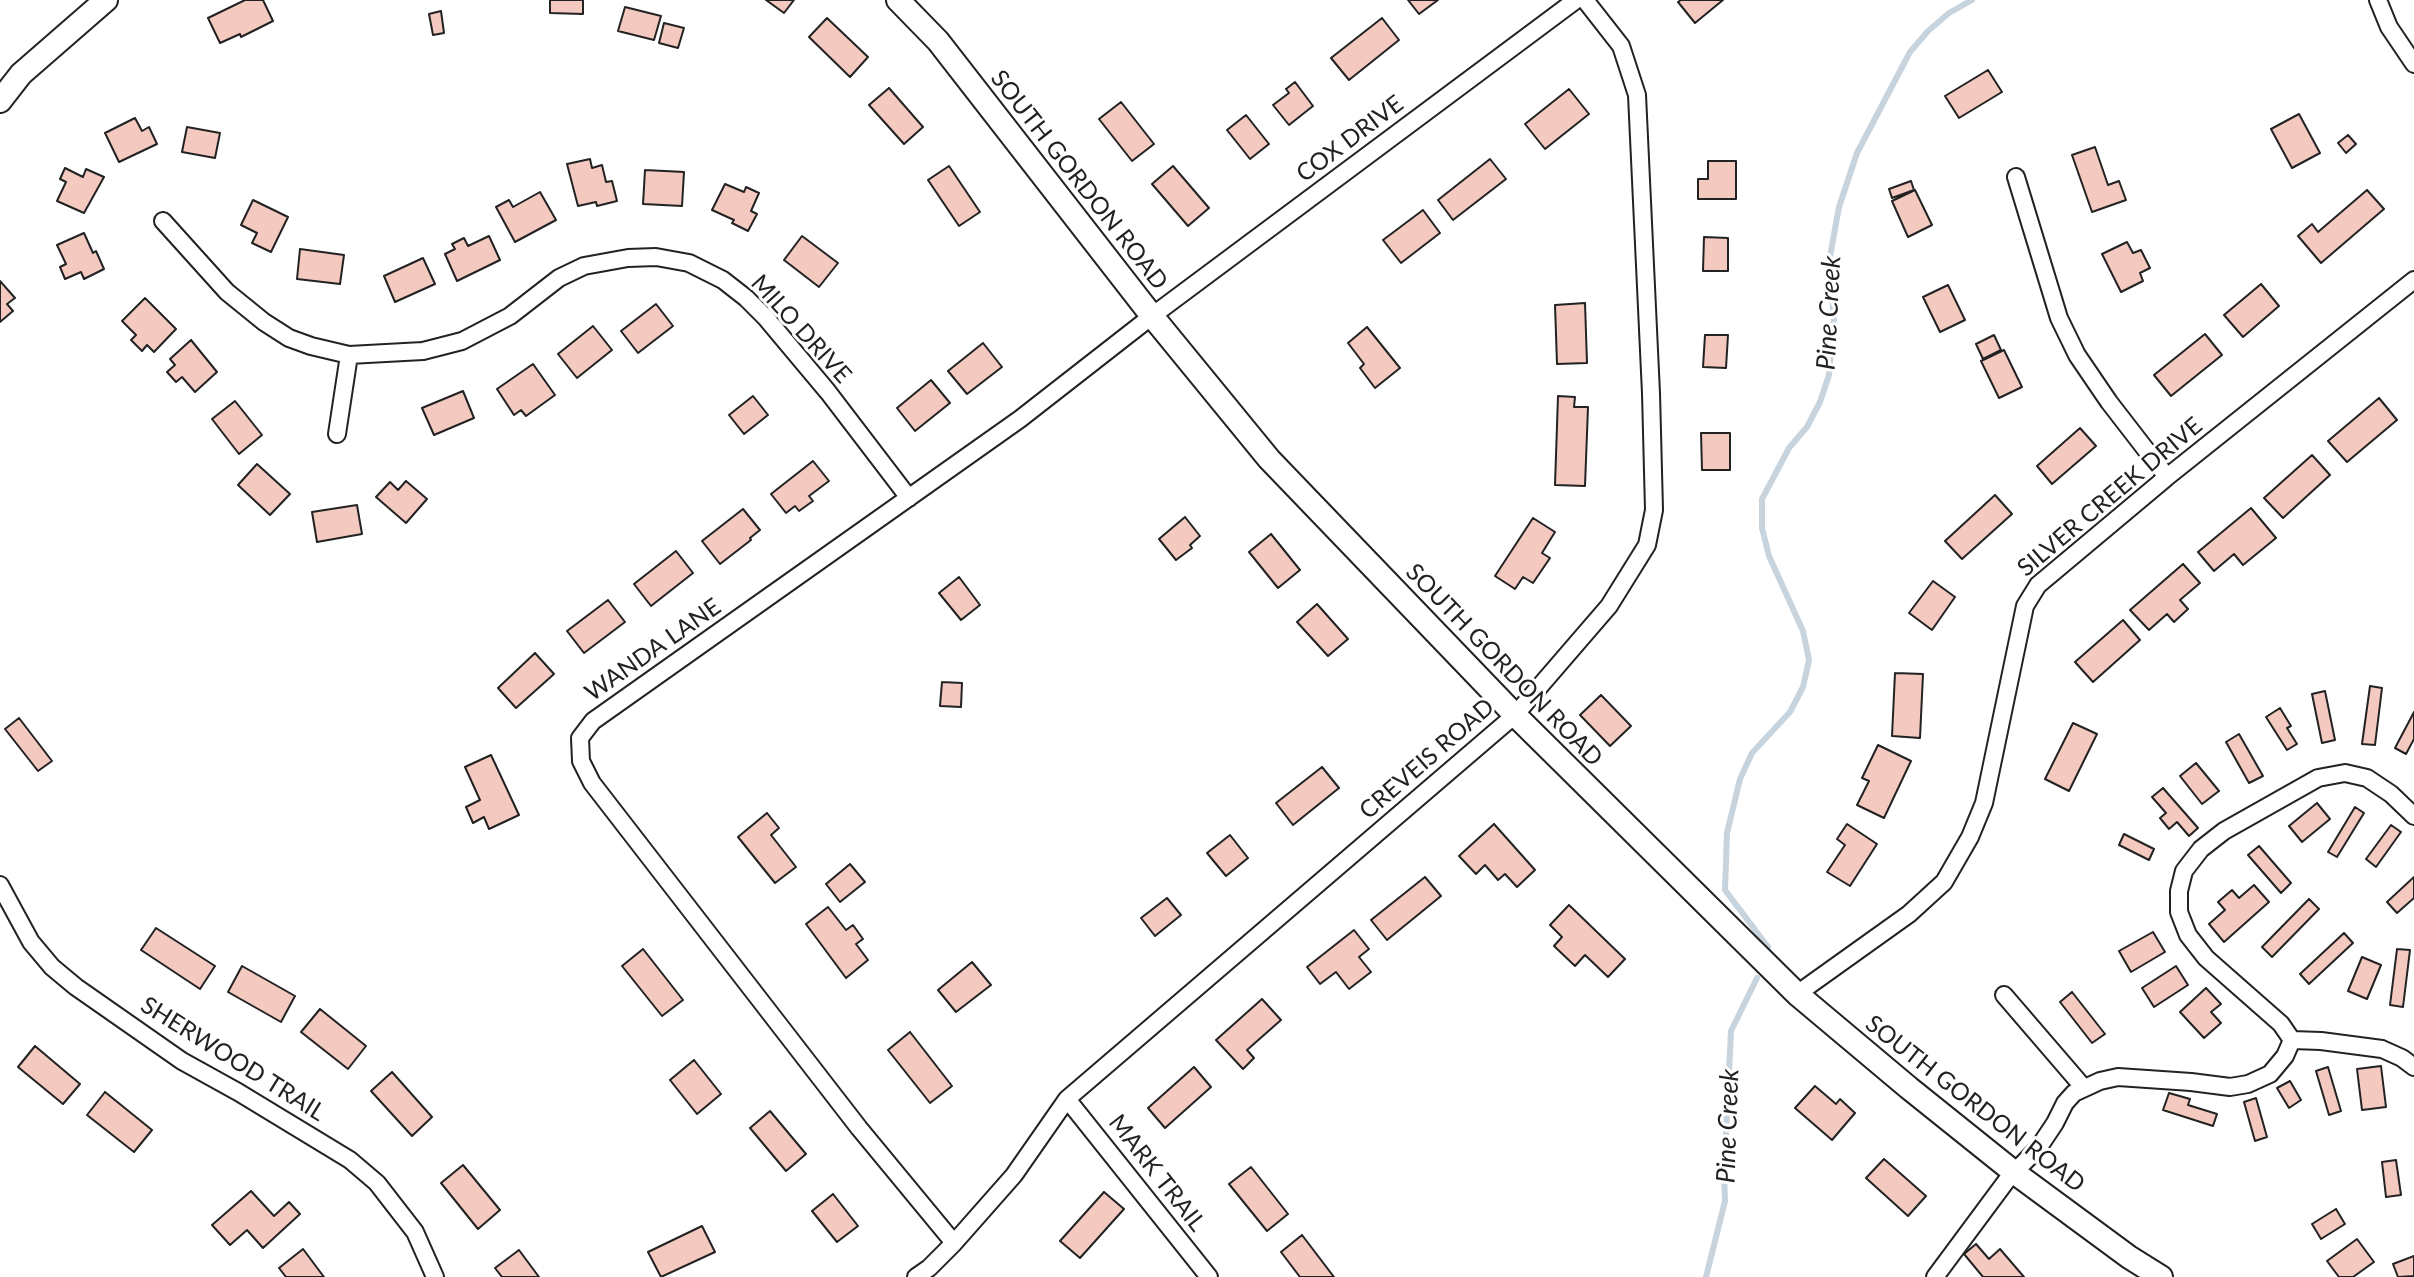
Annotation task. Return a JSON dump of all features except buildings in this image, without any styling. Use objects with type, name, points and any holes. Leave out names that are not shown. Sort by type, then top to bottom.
[{"type":"street","points":[[0,101],[21,74],[106,0]]},
{"type":"street","name":"SOUTH GORDON ROAD","points":[[898,0],[938,41],[1152,316],[1269,459],[1515,715],[1797,994],[2015,1173],[2161,1277]]},
{"type":"street","name":"COX DRIVE","points":[[1152,316],[1576,0]]},
{"type":"street","name":"CREVEIS ROAD","points":[[916,1277],[954,1243],[1014,1175],[1067,1099],[1515,715],[1609,606],[1647,545],[1654,510],[1637,95],[1621,46],[1585,0]]},
{"type":"street","points":[[2378,0],[2389,27],[2414,64]]},
{"type":"street","points":[[2016,177],[2059,318],[2077,355],[2167,477]]},
{"type":"street","name":"MILO DRIVE","points":[[163,221],[227,292],[264,322],[289,338],[349,355],[423,351],[462,341],[510,316],[559,278],[584,266],[628,258],[656,257],[689,263],[723,280],[766,318],[828,392],[909,498]]},
{"type":"street","name":"SILVER CREEK DRIVE","points":[[1797,994],[1909,914],[1944,882],[1970,837],[1984,803],[2025,606],[2038,585],[2167,477],[2414,280]]},
{"type":"street","name":"WANDA LANE","points":[[954,1243],[859,1128],[592,783],[581,761],[580,738],[593,721],[1020,419],[1152,316]]},
{"type":"street","points":[[337,434],[349,355]]},
{"type":"street","points":[[2292,1040],[2281,1024],[2206,958],[2188,935],[2179,912],[2179,891],[2184,871],[2201,849],[2224,831],[2318,778],[2345,773],[2367,778],[2391,794],[2414,816]]},
{"type":"street","name":"SHERWOOD TRAIL","points":[[0,885],[31,942],[52,967],[76,987],[182,1061],[350,1160],[377,1183],[415,1232],[435,1277]]},
{"type":"street","points":[[2004,995],[2084,1088]]},
{"type":"street","points":[[2292,1040],[2382,1049],[2414,1067]]},
{"type":"street","points":[[1935,1277],[2007,1180],[2039,1147],[2074,1093],[2100,1081],[2132,1077],[2230,1087],[2248,1084],[2270,1074],[2285,1056],[2292,1040]]},
{"type":"street","name":"MARK TRAIL","points":[[1067,1099],[1209,1277]]},
{"type":"waterway","name":"Pine Creek","points":[[1768,947],[1725,890],[1727,833],[1740,779],[1752,753],[1790,712],[1803,687],[1809,660],[1803,631],[1769,556],[1762,528],[1762,499],[1789,448],[1807,427],[1829,375],[1834,319],[1829,262],[1839,207],[1857,153],[1910,52],[1949,13],[1972,0]]},
{"type":"waterway","name":"Pine Creek","points":[[1706,1277],[1725,1201],[1731,1031],[1757,978]]}]
